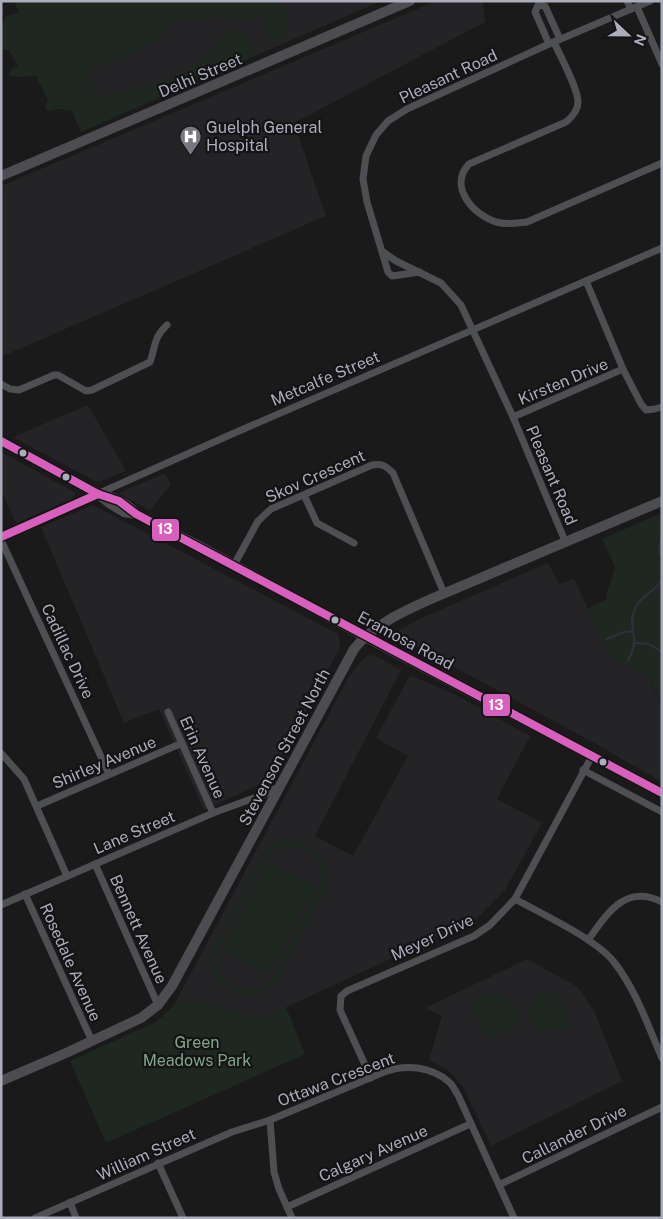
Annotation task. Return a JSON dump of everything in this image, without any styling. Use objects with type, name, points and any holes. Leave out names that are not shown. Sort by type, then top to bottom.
[{"type":"main road","name":"Delhi Street","points":[[2,173],[410,1]]},
{"type":"main road","name":"Eramosa Road","points":[[1,441],[98,494],[124,512],[136,514],[234,565],[662,793]]},
{"type":"main road","name":"Stevenson Street North","points":[[2,1078],[92,1041],[141,1018],[158,1005],[172,986],[354,649],[366,637],[400,614],[444,593],[662,500]]},
{"type":"street","points":[[628,1],[638,6],[662,64]]},
{"type":"street","name":"Pleasant Road","points":[[420,272],[392,276],[388,272],[367,202],[363,179],[366,156],[376,135],[388,121],[407,109],[554,42],[650,1]]},
{"type":"street","points":[[554,42],[535,12],[538,5],[545,6],[554,42],[576,94],[577,108],[573,117],[566,122],[469,164],[464,169],[460,181],[463,193],[472,207],[483,216],[496,222],[512,224],[527,222],[662,163]]},
{"type":"street","name":"Metcalfe Street","points":[[1,538],[240,430],[662,248]]},
{"type":"street","name":"Pleasant Road","points":[[383,252],[396,261],[441,283],[461,306],[474,330],[513,417],[565,541]]},
{"type":"street","points":[[586,281],[641,404],[646,410],[662,407]]},
{"type":"street","points":[[1,384],[10,389],[19,390],[58,375],[86,391],[92,390],[150,362],[155,340],[167,326]]},
{"type":"street","name":"Kirsten Drive","points":[[513,417],[624,369]]},
{"type":"street","name":"Skov Crescent","points":[[234,565],[261,517],[270,509],[378,464],[386,466],[397,480],[444,593]]},
{"type":"street","points":[[304,495],[317,523],[354,543]]},
{"type":"street","name":"Cadillac Drive","points":[[1,538],[109,774]]},
{"type":"street","name":"Erin Avenue","points":[[168,712],[213,813]]},
{"type":"street","name":"Shirley Avenue","points":[[37,806],[182,743]]},
{"type":"street","points":[[1,753],[24,779],[67,876]]},
{"type":"street","name":"Meyer Drive","points":[[371,1078],[340,1010],[340,996],[347,991],[474,936],[490,925],[515,899],[592,756]]},
{"type":"street","points":[[584,770],[662,812]]},
{"type":"street","name":"Lane Street","points":[[1,905],[213,813],[280,787]]},
{"type":"street","name":"Bennett Avenue","points":[[95,864],[158,1005]]},
{"type":"street","name":"Rosedale Avenue","points":[[25,894],[92,1041]]},
{"type":"street","points":[[588,940],[606,914],[619,903],[633,897],[648,897],[662,902]]},
{"type":"street","points":[[515,899],[588,940],[613,961],[629,984],[662,1058]]},
{"type":"street","name":"Ottawa Crescent","points":[[292,1218],[279,1189],[274,1172],[270,1120],[393,1068],[408,1066],[422,1068],[435,1073],[449,1082],[454,1089],[514,1218]]},
{"type":"street","name":"Callander Drive","points":[[499,1185],[662,1107]]},
{"type":"street","name":"William Street","points":[[35,1218],[232,1132],[270,1120]]},
{"type":"street","name":"Calgary Avenue","points":[[287,1207],[470,1124]]},
{"type":"street","points":[[158,1163],[183,1218]]},
{"type":"street","points":[[70,1202],[76,1218]]},
{"type":"shaded area","points":[[22,1],[381,1],[81,132]]},
{"type":"shaded area","name":"Guelph General Hospital","points":[[436,1],[483,1],[485,22],[294,123],[326,216],[1,357],[1,186]]},
{"type":"shaded area","points":[[88,405],[126,471],[101,481],[95,481],[13,437]]},
{"type":"shaded area","points":[[1,452],[76,493],[72,499],[16,523],[1,490]]},
{"type":"shaded area","points":[[165,473],[171,484],[150,511],[119,493]]},
{"type":"shaded area","points":[[93,505],[338,634],[340,648],[269,780],[204,810],[159,709],[124,723],[41,527]]},
{"type":"shaded area","points":[[548,563],[559,584],[574,579],[611,657],[654,679],[651,684],[662,704],[662,782],[589,740],[395,635],[395,633],[417,620]]},
{"type":"shaded area","points":[[374,655],[401,670],[315,836],[353,856],[408,756],[376,738],[410,675],[456,695],[530,736],[497,799],[542,823],[505,890],[476,919],[261,1019],[190,999],[174,1005],[348,678],[360,662],[367,656]]},
{"type":"shaded area","points":[[527,959],[578,987],[595,1013],[622,1081],[491,1146],[463,1087],[448,1070],[429,1060],[442,1016],[425,1008]]},
{"type":"green space","points":[[14,1],[282,1],[282,6],[286,9],[286,37],[270,45],[263,12],[254,22],[217,17],[177,20],[158,40],[122,57],[87,70],[98,94],[105,97],[177,76],[208,53],[217,40],[229,30],[244,32],[250,40],[253,56],[81,132],[72,111],[58,109],[48,111],[45,107],[48,100],[36,76],[17,77],[9,75],[11,69],[18,66],[9,50],[1,50],[1,39],[3,38],[1,31],[5,17],[19,12]]},
{"type":"green space","points":[[662,513],[661,702],[650,680],[654,679],[611,657],[587,609],[607,599],[606,596],[615,567],[602,539]]},
{"type":"green space","points":[[289,839],[305,843],[323,859],[328,875],[326,887],[277,980],[266,990],[254,996],[241,996],[230,992],[221,985],[214,974],[212,961],[214,946],[261,854],[270,845]],"holes":[[[295,845],[313,856],[319,866],[321,872],[320,886],[273,976],[262,986],[254,989],[244,990],[229,985],[224,981],[216,966],[216,955],[221,940],[265,858],[271,852],[282,847]]]},
{"type":"green space","points":[[268,861],[315,887],[269,974],[222,949]]},
{"type":"green space","points":[[560,991],[568,1026],[566,1028],[534,1031],[527,1011],[538,993]]},
{"type":"green space","points":[[493,992],[512,1002],[520,1023],[489,1039],[486,1038],[469,1002]]},
{"type":"green space","name":"Green Meadows Park","points":[[190,999],[261,1019],[286,1007],[305,1054],[106,1143],[70,1061],[156,1022],[174,1005]]},
{"type":"waterway","points":[[662,535],[659,550],[662,560]]},
{"type":"waterway","points":[[628,660],[634,645],[632,618],[636,606],[662,579]]},
{"type":"waterway","points":[[606,639],[624,632],[633,631]]},
{"type":"waterway","points":[[635,643],[649,644],[662,652]]},
{"type":"transit line","name":"13","points":[[1,441],[98,494],[119,501],[136,514],[662,793]]},
{"type":"transit line","name":"13","points":[[1,537],[98,494]]},
{"type":"place","name":"Guelph General Hospital","points":[[190,155]]}]
